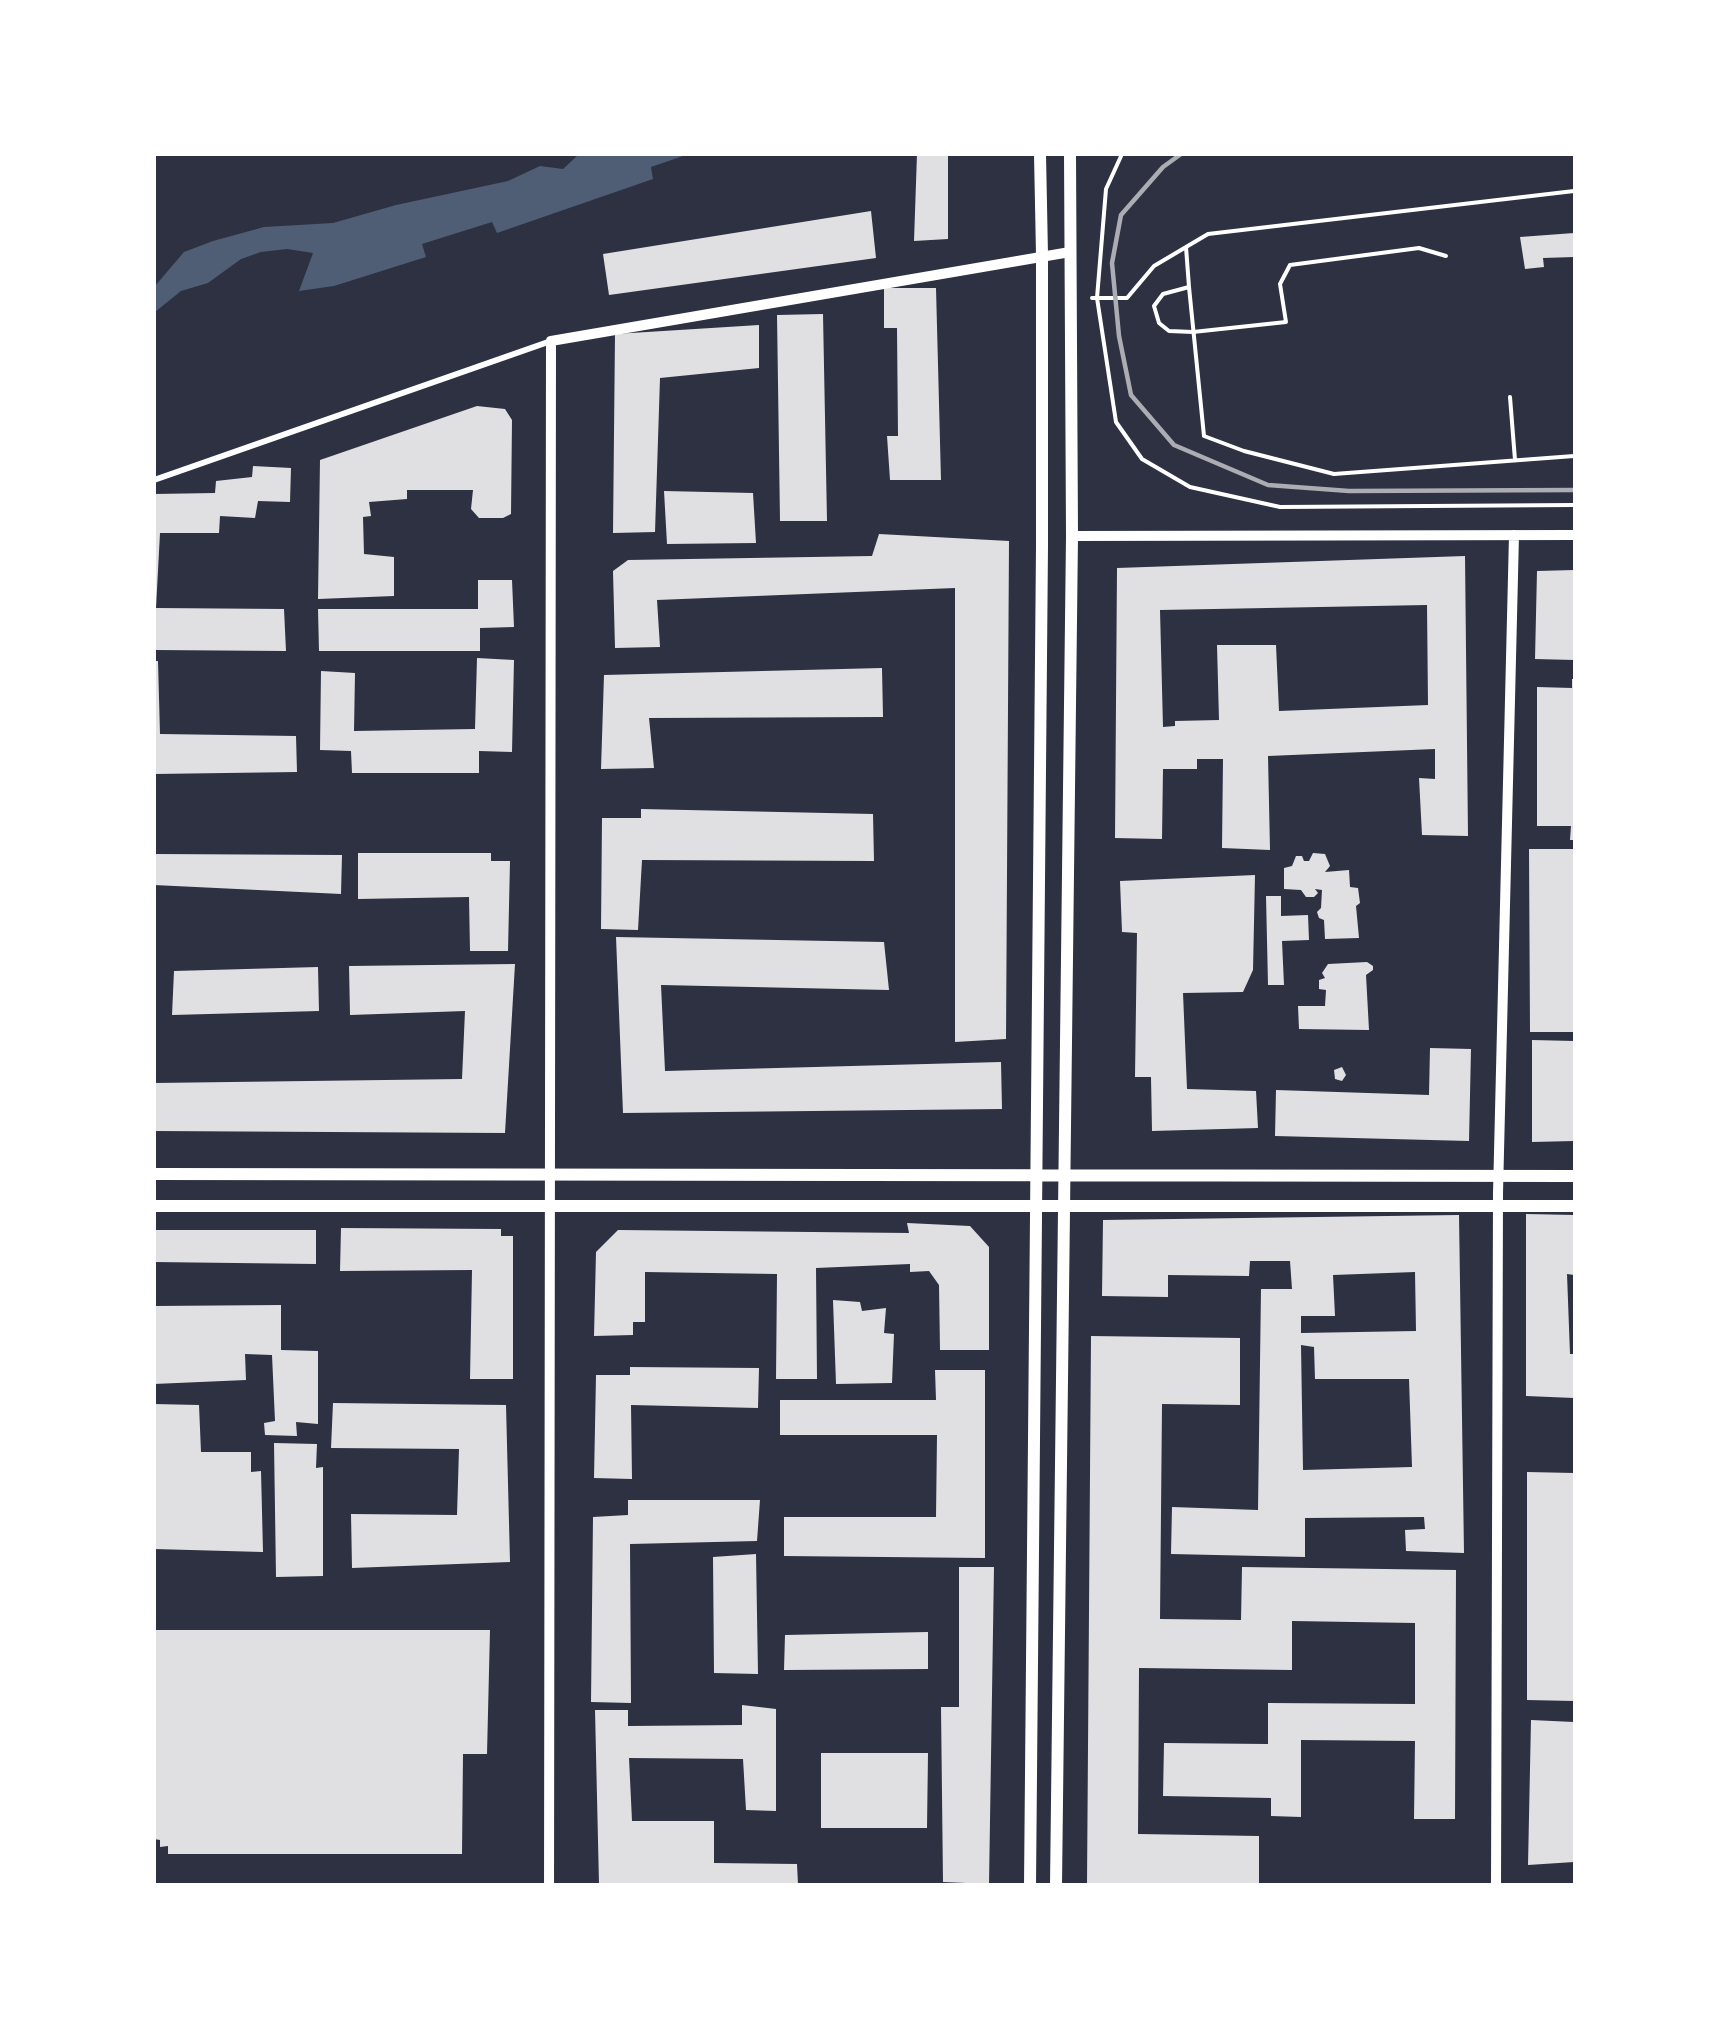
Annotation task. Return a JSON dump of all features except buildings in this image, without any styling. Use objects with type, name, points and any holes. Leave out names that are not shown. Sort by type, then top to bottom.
[{"type":"main road","points":[[1030,1884],[1037,1206],[1042,255],[1040,154]]},
{"type":"main road","points":[[1056,1884],[1062,1175],[1072,536],[1070,154]]},
{"type":"main road","points":[[154,1174],[1575,1176]]},
{"type":"main road","points":[[154,1206],[1575,1206]]},
{"type":"street","points":[[154,480],[551,341],[1070,252]]},
{"type":"street","points":[[549,1884],[551,341]]},
{"type":"street","points":[[1496,1884],[1498,1206],[1514,535]]},
{"type":"street","points":[[1072,536],[1575,535]]},
{"type":"path","points":[[1122,154],[1106,189],[1095,298],[1116,422],[1142,459],[1190,487],[1280,507],[1575,505]]},
{"type":"path","points":[[1095,298],[1127,298],[1154,266],[1208,234],[1575,190]]},
{"type":"path","points":[[1186,247],[1204,436],[1244,451],[1334,474],[1575,456]]},
{"type":"path","points":[[1189,287],[1163,294],[1154,306],[1159,323],[1169,331],[1193,332],[1286,322],[1280,284],[1290,265],[1419,248],[1446,256]]},
{"type":"path","points":[[1510,397],[1515,460]]},
{"type":"water","points":[[579,154],[686,155],[651,167],[653,179],[497,233],[492,222],[422,244],[426,257],[334,286],[299,291],[313,253],[287,249],[261,252],[241,259],[208,283],[181,291],[155,312],[155,286],[184,252],[213,241],[264,227],[333,223],[396,205],[508,181],[540,166],[563,169]]},
{"type":"railway","points":[[1181,154],[1163,167],[1121,215],[1112,263],[1119,336],[1131,395],[1174,445],[1268,485],[1349,491],[1574,490]]}]
